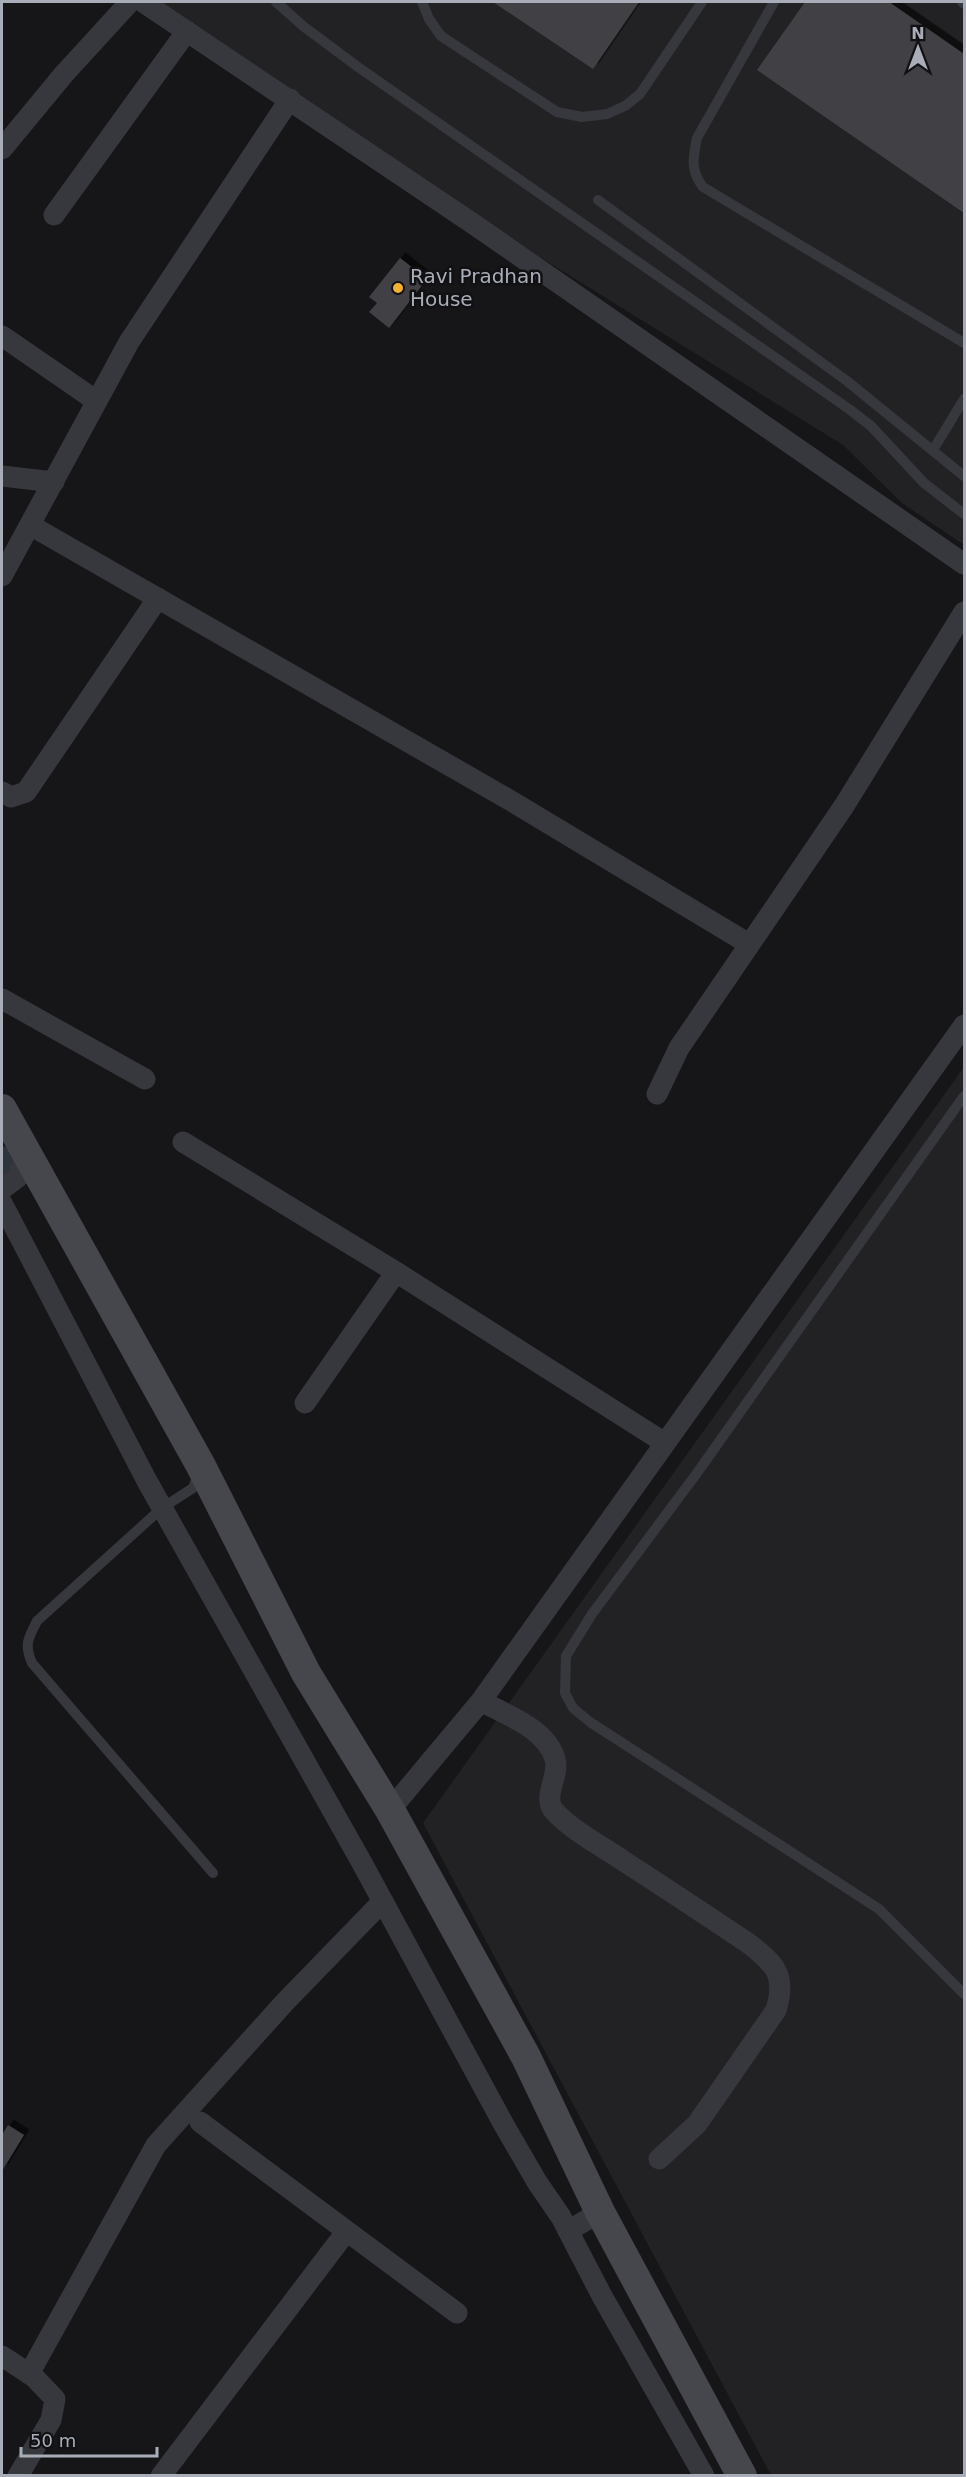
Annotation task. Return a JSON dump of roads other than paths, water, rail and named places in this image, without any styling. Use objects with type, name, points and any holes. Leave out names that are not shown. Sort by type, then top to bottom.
[{"type":"street","points":[[2,149],[64,74],[130,2]]},
{"type":"street","points":[[143,2],[290,99],[964,564]]},
{"type":"street","points":[[54,215],[187,31]]},
{"type":"street","points":[[2,576],[54,482],[95,400],[165,285],[290,99]]},
{"type":"street","points":[[2,336],[95,400]]},
{"type":"street","points":[[2,476],[54,482]]},
{"type":"street","points":[[30,525],[348,710],[513,802],[749,944]]},
{"type":"street","points":[[2,792],[12,797],[26,792],[158,598]]},
{"type":"street","points":[[657,1094],[679,1048],[844,806],[964,612]]},
{"type":"street","points":[[2,999],[145,1079]]},
{"type":"street","points":[[390,1810],[481,1701],[964,1025]]},
{"type":"street","points":[[2,1109],[10,1182],[167,1505],[504,2125],[568,2231],[700,2473]]},
{"type":"street","points":[[183,1142],[396,1272],[665,1443]]},
{"type":"street","points":[[10,1182],[197,1477],[306,1673],[390,1810],[526,2057],[600,2212],[742,2475]]},
{"type":"street","points":[[305,1403],[396,1272]]},
{"type":"street","points":[[481,1701],[533,1730],[543,1739],[555,1758],[556,1772],[549,1800],[552,1810],[597,1843],[748,1943],[770,1960],[777,1971],[781,1994],[776,2010],[697,2124],[659,2159]]},
{"type":"street","points":[[29,2374],[130,2187],[156,2145],[285,2002],[383,1901]]},
{"type":"street","points":[[200,2122],[457,2313]]},
{"type":"street","points":[[568,2231],[600,2212]]},
{"type":"street","points":[[161,2475],[346,2232]]},
{"type":"street","points":[[2,2356],[48,2389],[55,2399],[55,2410],[19,2475]]},
{"type":"lane","points":[[276,2],[297,21],[358,66],[856,415],[870,426],[924,483],[964,514]]},
{"type":"lane","points":[[422,2],[429,19],[441,36],[557,112],[582,117],[607,114],[625,106],[640,94],[702,2]]},
{"type":"lane","points":[[774,2],[697,138],[692,164],[695,177],[703,187],[964,344]]},
{"type":"lane","points":[[598,200],[848,381],[964,476]]},
{"type":"lane","points":[[933,450],[964,399]]},
{"type":"lane","points":[[964,1095],[704,1464],[592,1614],[566,1656],[564,1677],[565,1693],[573,1708],[590,1722],[879,1909],[964,1994]]},
{"type":"lane","points":[[197,1477],[37,1621],[27,1639],[26,1650],[32,1663],[213,1874]]},
{"type":"waterway","points":[[2,1156],[7,1167]]},
{"type":"place","name":"Ravi Pradhan House","points":[[398,288]]}]
